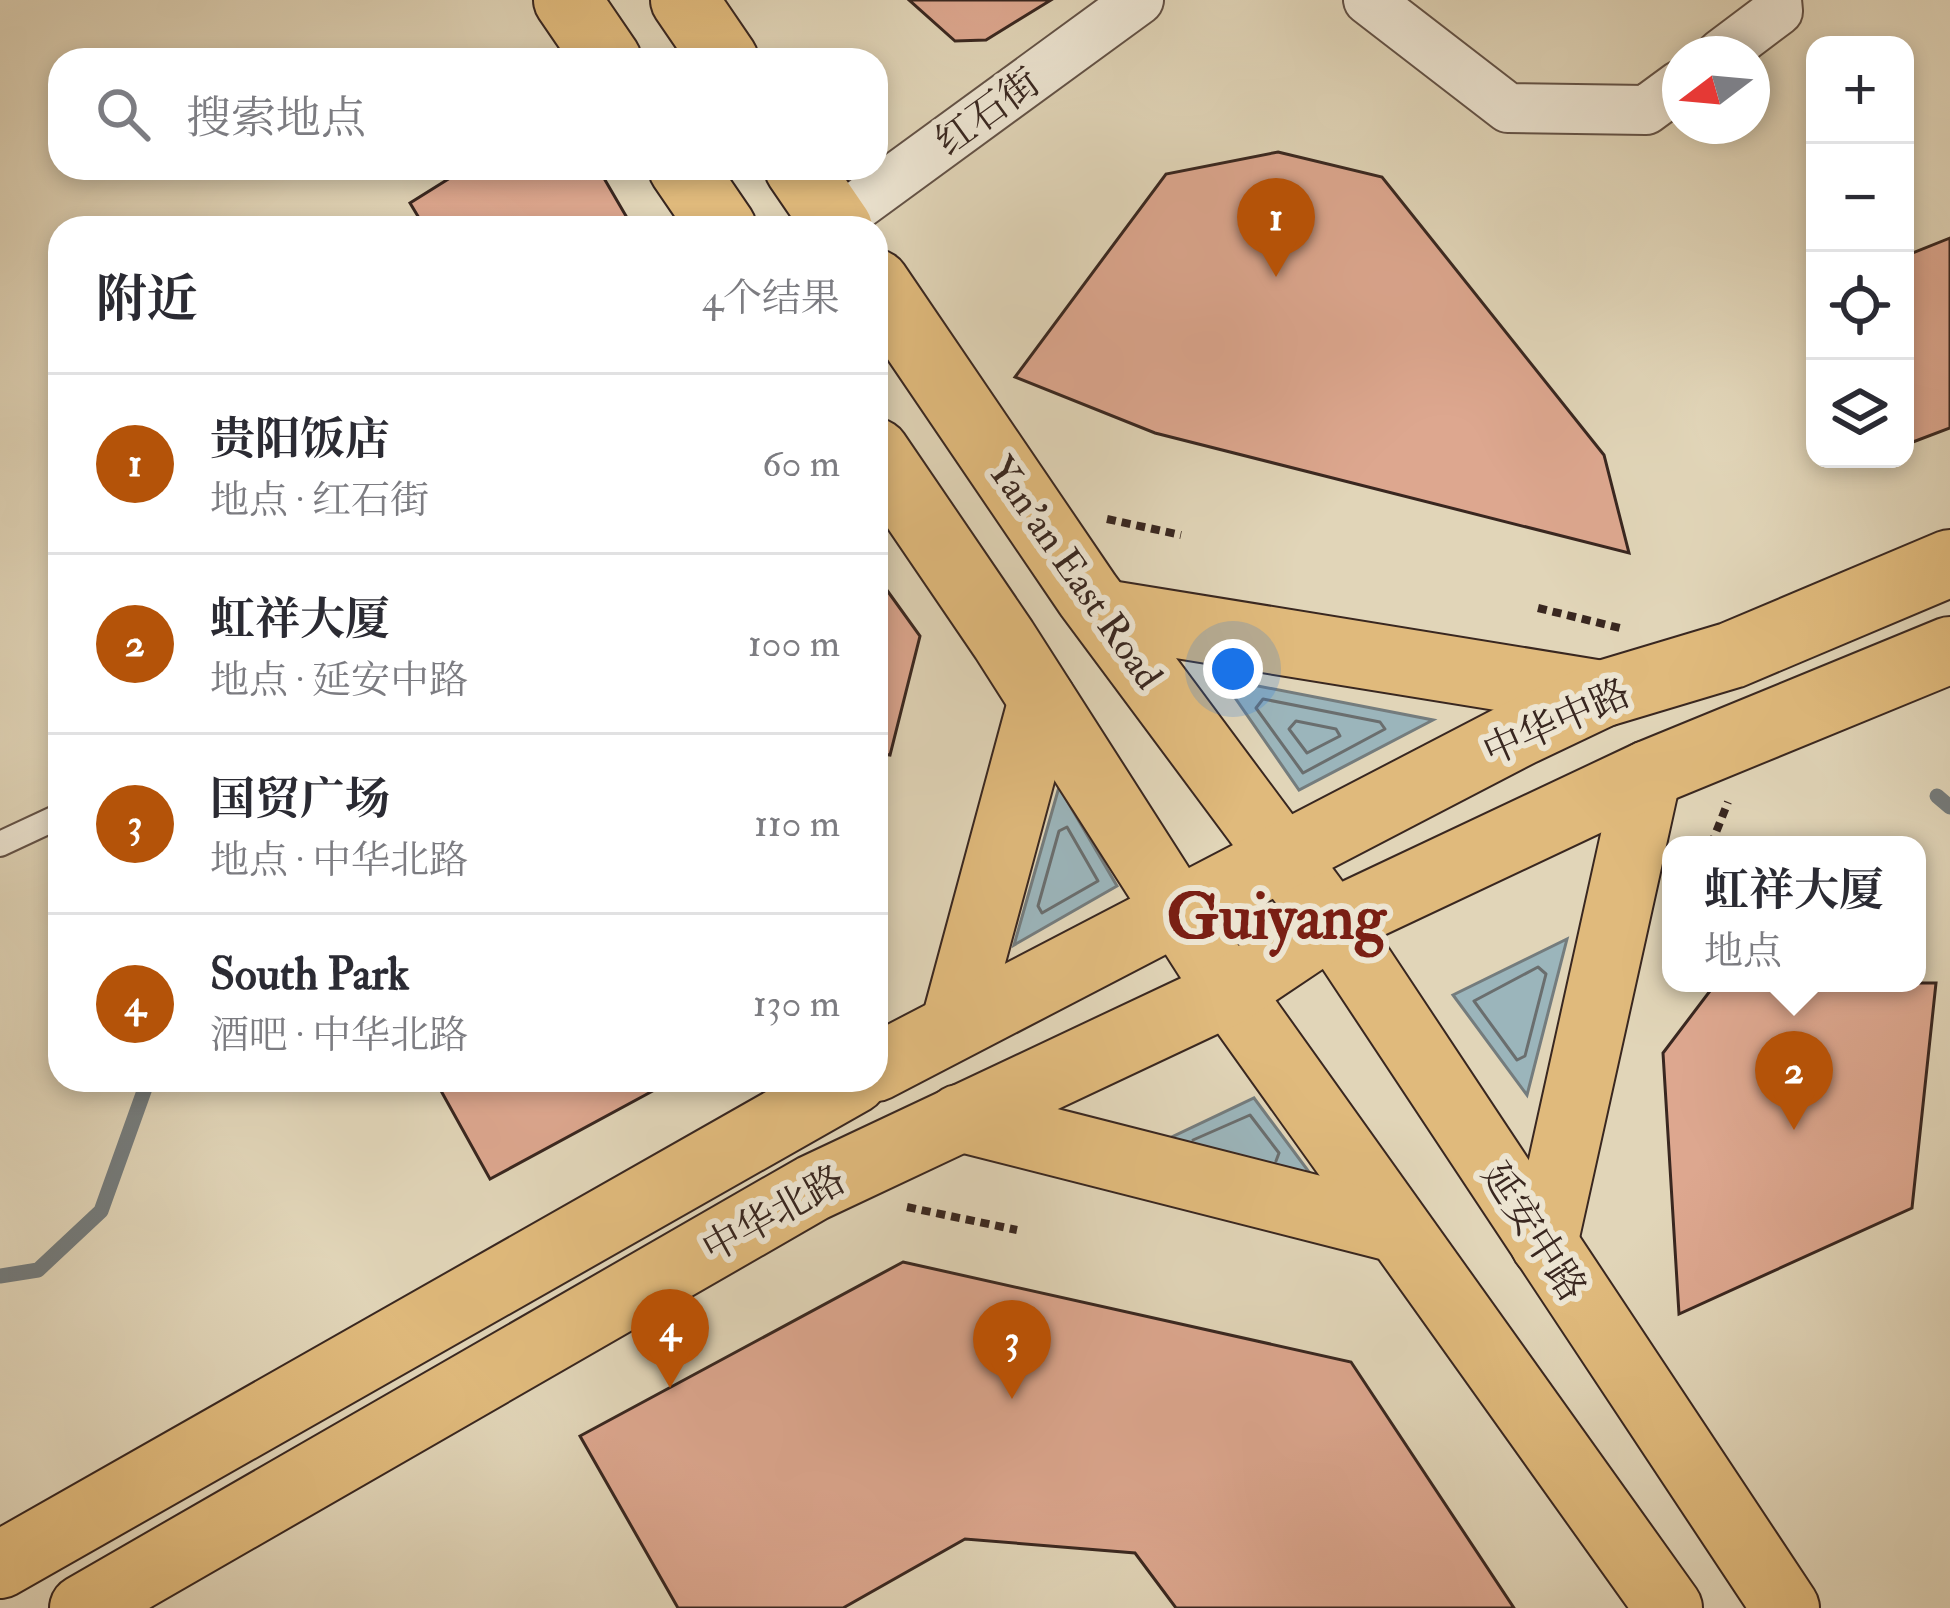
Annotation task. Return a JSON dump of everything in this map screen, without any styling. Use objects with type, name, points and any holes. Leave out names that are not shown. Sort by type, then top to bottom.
[{"type":"main road","points":[[567,0],[600,48]]},
{"type":"main road","points":[[684,0],[717,48]]},
{"type":"main road","points":[[690,180],[715,216]]},
{"type":"main road","points":[[806,180],[831,216]]},
{"type":"main road","name":"Yan'an East Road","points":[[888,300],[1104,613],[1281,857]]},
{"type":"main road","points":[[888,470],[1229,992],[1669,1608]]},
{"type":"main road","name":"中华中路","points":[[1176,910],[1602,694],[1732,655],[1950,563]]},
{"type":"main road","points":[[1104,613],[1602,694]]},
{"type":"main road","points":[[1229,992],[1332,923],[1648,774],[1950,650]]},
{"type":"main road","points":[[955,1022],[1042,700]]},
{"type":"main road","points":[[1544,1244],[1648,774]]},
{"type":"main road","name":"延安中路","points":[[1281,857],[1332,923],[1786,1608]]},
{"type":"main road","points":[[888,1060],[1176,910]]},
{"type":"main road","name":"中华北路","points":[[83,1608],[813,1188],[1229,992]]},
{"type":"main road","name":"中华北路","points":[[0,1565],[833,1092]]},
{"type":"main road","points":[[959,1118],[1396,1229]]},
{"type":"street","name":"红石街","points":[[849,216],[1139,0]]},
{"type":"street","points":[[1367,0],[1508,108],[1646,110],[1662,98]]},
{"type":"street","points":[[1745,36],[1778,11],[1777,0]]},
{"type":"lane","points":[[0,844],[48,822]]},
{"type":"path","points":[[904,1207],[1017,1230]]},
{"type":"water","points":[[1222,679],[1433,720],[1299,790]]},
{"type":"water","points":[[1059,787],[1117,886],[1014,945]]},
{"type":"water","points":[[1567,939],[1527,1095],[1453,995]]},
{"type":"water","points":[[1254,1098],[1315,1180],[1136,1154]]},
{"type":"building","points":[[909,0],[1051,0],[986,40],[955,41]]},
{"type":"building","points":[[1278,152],[1382,177],[1604,455],[1629,553],[1155,433],[1015,377],[1166,174]]},
{"type":"building","points":[[447,180],[605,180],[626,216],[418,216],[410,203]]},
{"type":"building","points":[[1950,238],[1950,428],[1914,442],[1914,360],[1914,252]]},
{"type":"building","points":[[888,592],[920,636],[888,755]]},
{"type":"building","points":[[1926,983],[1936,983],[1912,1208],[1679,1314],[1663,1053],[1709,992],[1926,992]]},
{"type":"building","points":[[442,1092],[651,1092],[490,1179]]},
{"type":"building","points":[[903,1262],[1351,1362],[1514,1608],[1176,1608],[1135,1553],[965,1539],[843,1608],[678,1608],[580,1436]]},
{"type":"waterway","points":[[1937,796],[1950,807]]},
{"type":"waterway","points":[[0,1276],[38,1270],[101,1211],[144,1092]]},
{"type":"place","name":"贵阳饭店","points":[[1276,277]]},
{"type":"place","name":"虹祥大厦","points":[[1794,1130]]},
{"type":"place","name":"South Park","points":[[670,1388]]},
{"type":"place","name":"国贸广场","points":[[1012,1399]]},
{"type":"district","name":"Guiyang","points":[[1276,916]]}]
